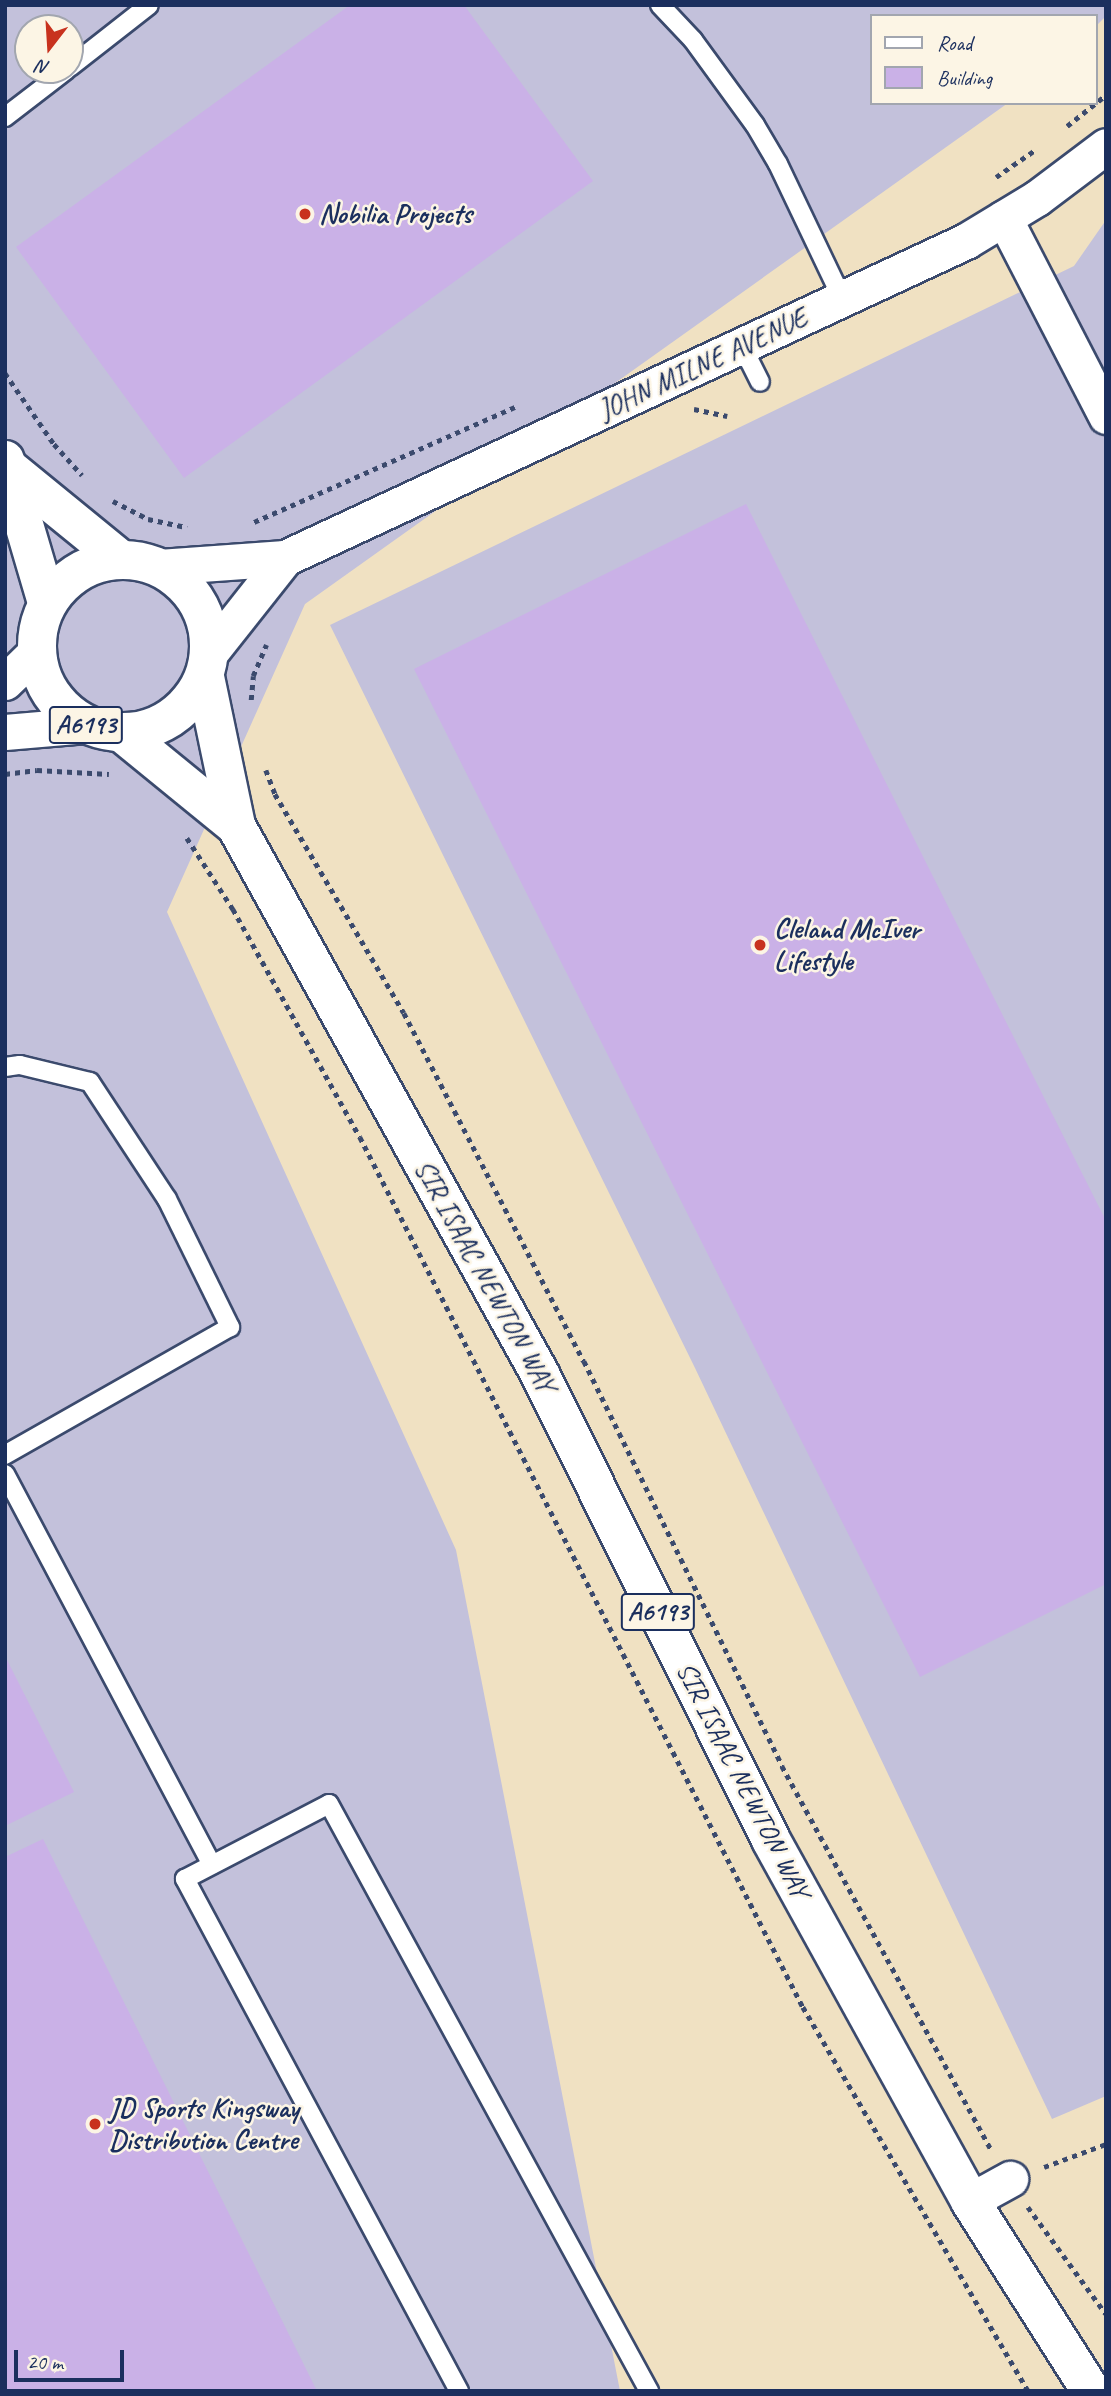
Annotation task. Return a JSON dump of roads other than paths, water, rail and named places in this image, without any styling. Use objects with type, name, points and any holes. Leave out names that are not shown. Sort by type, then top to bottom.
[{"type":"highway","points":[[8,465],[120,559]]},
{"type":"highway","points":[[8,465],[47,603]]},
{"type":"highway","name":"A6193","points":[[120,559],[159,567],[181,582],[198,602],[208,627],[207,665],[191,700],[172,718],[148,730],[105,729],[51,696],[36,652],[38,627],[47,603],[66,581],[91,565],[120,559]]},
{"type":"highway","name":"SIR ISAAC NEWTON WAY","points":[[207,665],[236,826],[540,1374],[771,1840],[970,2201],[1091,2391]]},
{"type":"highway","name":"SIR ISAAC NEWTON WAY","points":[[105,729],[236,826]]},
{"type":"street","name":"JOHN MILNE AVENUE","points":[[159,567],[285,558],[843,300],[1004,218],[1106,146]]},
{"type":"street","points":[[1004,218],[1106,416]]},
{"type":"street","name":"JOHN MILNE AVENUE","points":[[207,665],[285,558]]},
{"type":"street","points":[[5,682],[36,652]]},
{"type":"street","points":[[5,732],[105,729]]},
{"type":"street","points":[[970,2201],[1010,2179]]},
{"type":"lane","points":[[84,55],[149,5]]},
{"type":"lane","points":[[660,5],[693,40],[755,125],[778,164],[843,300]]},
{"type":"lane","points":[[5,117],[48,84]]},
{"type":"lane","points":[[742,346],[760,382]]},
{"type":"lane","points":[[5,1067],[20,1065],[90,1082],[167,1199],[230,1327],[5,1455]]},
{"type":"lane","points":[[5,1474],[212,1865]]},
{"type":"lane","points":[[459,2391],[186,1879],[329,1804],[649,2391]]},
{"type":"place","name":"Nobilia Projects","points":[[305,214]]},
{"type":"place","name":"Cleland McIver Lifestyle","points":[[760,945]]},
{"type":"place","name":"JD Sports Kingsway Distribution Centre","points":[[95,2124]]}]
